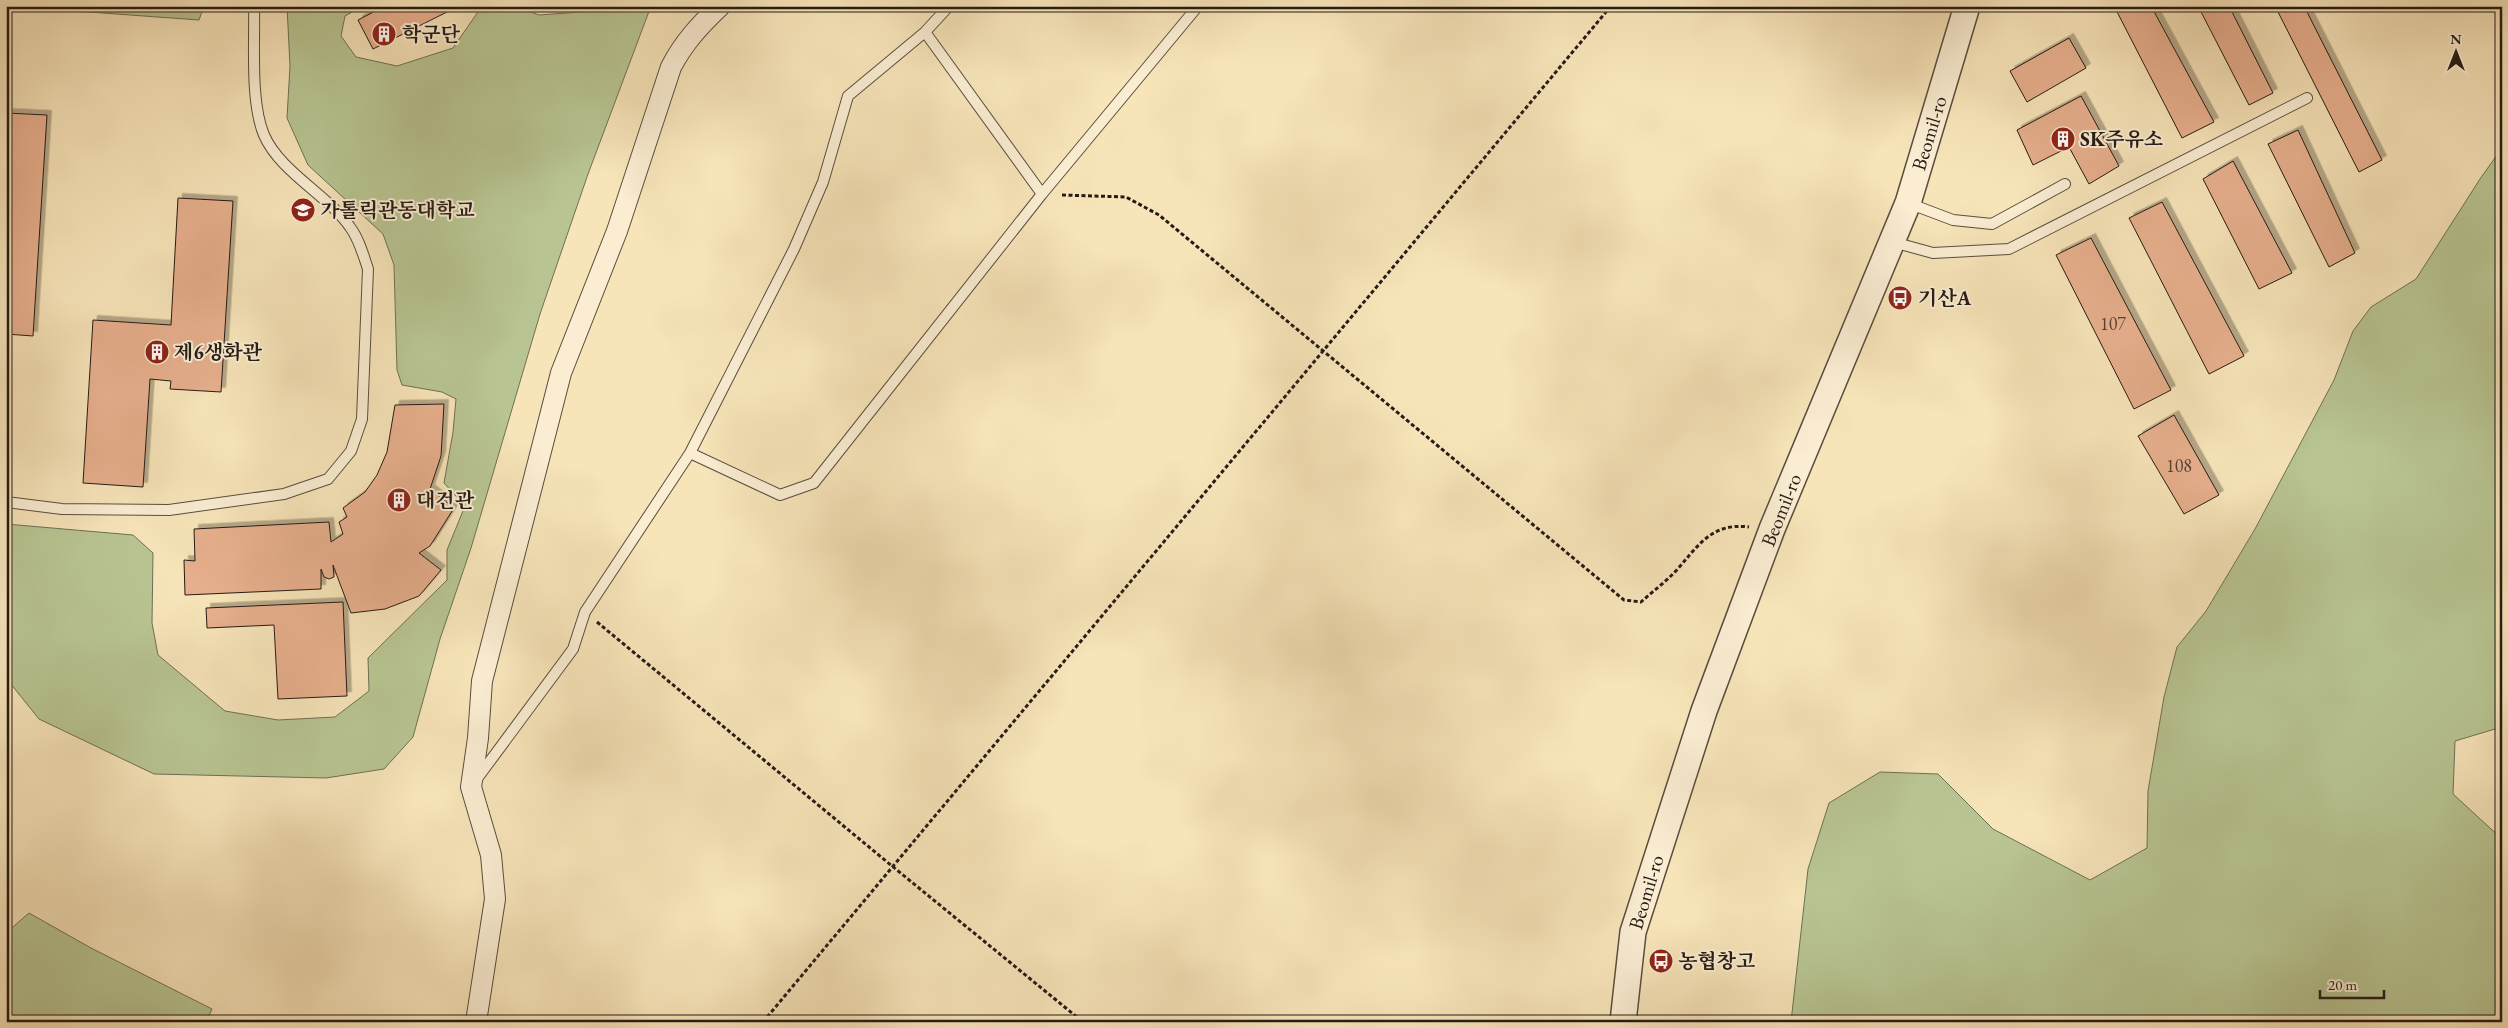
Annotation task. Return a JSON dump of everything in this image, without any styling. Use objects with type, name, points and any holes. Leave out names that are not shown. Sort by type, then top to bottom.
[{"type":"street","points":[[476,1022],[494,899],[491,855],[471,787],[478,738],[482,681],[561,373],[617,231],[671,67],[680,49],[698,27],[720,6]]},
{"type":"street","name":"Beomil-ro","points":[[1623,1022],[1633,932],[1704,711],[1772,529],[1894,242],[1908,203],[1967,6]]},
{"type":"lane","points":[[6,502],[62,509],[169,510],[284,494],[328,479],[351,451],[362,419],[368,269],[362,249],[350,226],[280,157],[265,136],[257,103],[254,6]]},
{"type":"lane","points":[[690,453],[780,495],[814,483],[1042,194],[1198,6]]},
{"type":"lane","points":[[471,787],[573,649],[586,612],[690,453],[794,249],[823,182],[848,96],[925,32],[946,7]]},
{"type":"lane","points":[[925,32],[1042,194]]},
{"type":"lane","points":[[1894,242],[1933,253],[2009,249],[2307,98]]},
{"type":"lane","points":[[1908,203],[1953,220],[1992,224],[2066,184]]},
{"type":"path","points":[[763,1022],[1611,6]]},
{"type":"path","points":[[1042,194],[1126,197],[1159,215],[1324,349],[1624,600],[1641,602],[1673,573],[1700,542],[1732,524],[1772,529]]},
{"type":"path","points":[[586,612],[1083,1022]]},
{"type":"green space","points":[[6,6],[204,6],[199,20]]},
{"type":"green space","points":[[287,6],[363,6],[345,16],[341,36],[356,57],[397,66],[453,48],[482,6],[515,6],[539,15],[594,11],[596,6],[651,6],[588,174],[540,314],[471,548],[440,639],[413,737],[384,769],[326,778],[154,774],[39,719],[6,678],[6,524],[133,535],[153,553],[152,623],[158,655],[225,711],[278,720],[335,717],[369,691],[368,658],[447,580],[447,550],[465,506],[444,483],[453,432],[456,399],[442,392],[402,385],[397,370],[394,265],[383,234],[308,165],[287,118],[290,66]]},
{"type":"green space","points":[[2502,148],[2502,733],[2495,729],[2455,741],[2453,794],[2502,839],[2502,1022],[1791,1022],[1808,869],[1829,803],[1880,772],[1938,774],[1993,829],[2090,880],[2147,848],[2148,791],[2164,697],[2177,647],[2206,611],[2255,529],[2334,380],[2353,331],[2371,307],[2416,279]]},
{"type":"green space","points":[[29,913],[91,948],[212,1009],[206,1022],[6,1022],[6,933]]},
{"type":"building","name":"학군단","points":[[385,6],[455,6],[455,8],[373,49],[358,20]]},
{"type":"building","points":[[2114,6],[2151,6],[2214,122],[2182,138]]},
{"type":"building","points":[[2198,6],[2229,6],[2273,93],[2249,105]]},
{"type":"building","points":[[2275,6],[2304,6],[2382,160],[2359,172]]},
{"type":"building","points":[[2069,38],[2086,68],[2027,102],[2010,71]]},
{"type":"building","name":"SK주유소","points":[[2081,96],[2119,166],[2089,184],[2069,147],[2033,165],[2017,130]]},
{"type":"building","points":[[6,113],[47,115],[33,336],[6,334]]},
{"type":"building","points":[[2298,130],[2355,253],[2329,267],[2268,144]]},
{"type":"building","points":[[2233,161],[2292,273],[2259,289],[2203,179]]},
{"type":"building","name":"제6생화관","points":[[178,198],[233,201],[221,392],[170,389],[171,381],[150,379],[143,487],[83,483],[93,320],[171,325]]},
{"type":"building","points":[[2162,202],[2244,356],[2209,374],[2129,218]]},
{"type":"building","points":[[2091,238],[2171,390],[2134,409],[2056,255]]},
{"type":"building","name":"대건관","points":[[444,404],[441,456],[430,489],[454,508],[430,546],[419,553],[441,570],[419,596],[385,609],[351,613],[333,565],[334,577],[329,579],[324,577],[321,569],[321,589],[185,595],[184,560],[195,561],[194,529],[329,522],[331,542],[343,534],[339,522],[347,517],[343,508],[365,492],[377,475],[387,452],[395,405]]},
{"type":"building","points":[[2174,415],[2219,495],[2184,514],[2138,436]]},
{"type":"building","points":[[343,602],[347,696],[278,699],[274,625],[207,628],[206,608]]},
{"type":"place","name":"학군단","points":[[384,34]]},
{"type":"place","name":"SK주유소","points":[[2063,139]]},
{"type":"place","name":"가톨릭관동대학교","points":[[303,210]]},
{"type":"place","name":"기산A","points":[[1900,298]]},
{"type":"place","name":"제6생화관","points":[[157,352]]},
{"type":"place","name":"대건관","points":[[399,500]]},
{"type":"place","name":"농협창고","points":[[1661,961]]}]
